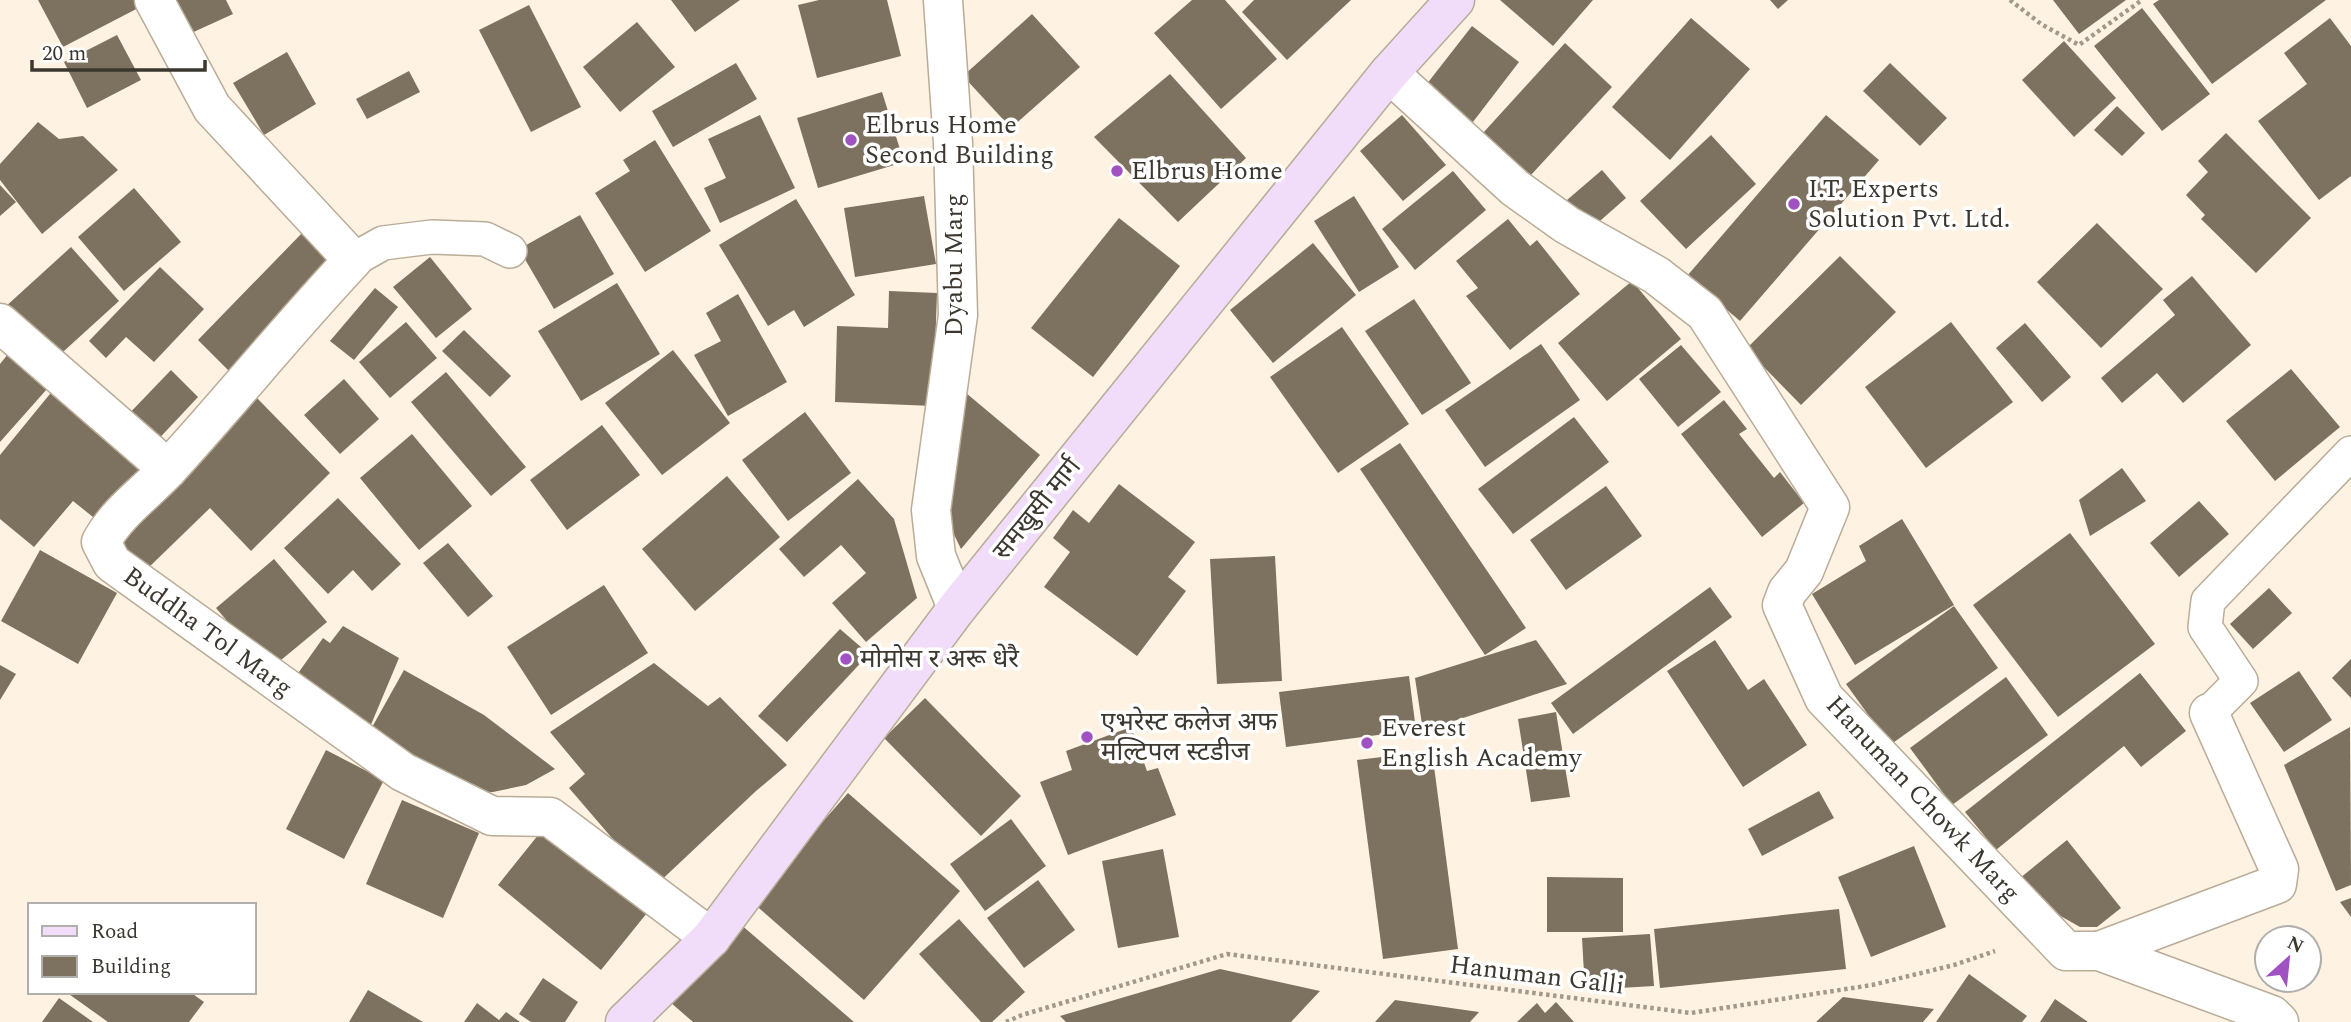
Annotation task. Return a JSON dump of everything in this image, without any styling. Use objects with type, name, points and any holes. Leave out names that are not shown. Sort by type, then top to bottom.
[{"type":"main road","name":"समखुसी मार्ग","points":[[625,1022],[711,938],[957,608],[1389,73],[1455,0]]},
{"type":"street","points":[[154,0],[212,108],[353,260]]},
{"type":"street","name":"Dyabu Marg","points":[[943,0],[953,143],[958,315],[931,510],[936,556],[957,608]]},
{"type":"street","name":"Hanuman Chowk Marg","points":[[1389,73],[1515,188],[1567,225],[1656,275],[1705,313],[1830,508],[1804,571],[1787,592],[1782,605],[1824,698],[2083,951],[2272,1015],[2279,1022]]},
{"type":"street","name":"Buddha Tol Marg","points":[[353,260],[311,304],[168,469],[111,524],[101,542],[112,563],[403,772],[492,816],[550,817],[711,938]]},
{"type":"street","points":[[0,323],[168,469]]},
{"type":"street","points":[[2083,951],[2277,884],[2278,869],[2209,713]]},
{"type":"lane","points":[[353,260],[383,243],[432,237],[485,239],[510,251]]},
{"type":"lane","points":[[2209,713],[2241,681],[2205,627],[2208,601],[2351,453]]},
{"type":"path","points":[[2010,0],[2041,24],[2079,45],[2142,0]]},
{"type":"path","name":"Hanuman Galli","points":[[1006,1022],[1227,954],[1691,1013],[1871,985],[1954,965],[1990,952],[2044,942],[2083,951]]},
{"type":"building","points":[[38,0],[142,0],[144,5],[63,47]]},
{"type":"building","points":[[171,0],[226,0],[233,14],[187,35]]},
{"type":"building","points":[[671,0],[740,0],[695,32]]},
{"type":"building","points":[[819,0],[887,0],[901,56],[817,78],[798,5]]},
{"type":"building","points":[[1192,0],[1225,0],[1277,59],[1221,109],[1154,33]]},
{"type":"building","points":[[1254,0],[1351,0],[1287,60],[1242,12]]},
{"type":"building","points":[[1500,0],[1593,0],[1553,46]]},
{"type":"building","points":[[1770,0],[1788,0],[1778,9]]},
{"type":"building","points":[[2053,0],[2126,0],[2079,34]]},
{"type":"building","points":[[2159,0],[2326,0],[2212,84],[2153,4]]},
{"type":"building","points":[[529,5],[581,107],[531,132],[479,30]]},
{"type":"building","points":[[2142,8],[2210,94],[2162,131],[2094,46]]},
{"type":"building","points":[[1032,14],[1080,67],[1011,128],[963,76]]},
{"type":"building","points":[[1691,18],[1750,69],[1670,160],[1612,107]]},
{"type":"building","points":[[2330,18],[2351,46],[2351,176],[2319,200],[2258,121],[2307,84],[2284,53]]},
{"type":"building","points":[[637,22],[675,67],[620,112],[583,67]]},
{"type":"building","points":[[1472,26],[1519,62],[1466,131],[1419,94]]},
{"type":"building","points":[[117,35],[141,80],[87,108],[64,62]]},
{"type":"building","points":[[2064,41],[2116,98],[2074,137],[2022,80]]},
{"type":"building","points":[[1565,43],[1612,87],[1531,175],[1483,133]]},
{"type":"building","points":[[287,52],[316,104],[264,135],[233,83]]},
{"type":"building","points":[[736,63],[757,99],[673,147],[652,111]]},
{"type":"building","points":[[1890,63],[1947,118],[1920,146],[1863,91]]},
{"type":"building","points":[[409,71],[420,92],[367,119],[356,99]]},
{"type":"building","points":[[1170,74],[1246,158],[1178,222],[1094,137]]},
{"type":"building","name":"Elbrus Home Second Building","points":[[882,92],[904,162],[818,188],[797,118]]},
{"type":"building","points":[[2117,106],[2145,133],[2122,156],[2094,130]]},
{"type":"building","points":[[760,115],[795,188],[720,223],[704,188],[726,178],[708,139]]},
{"type":"building","points":[[1402,115],[1446,165],[1403,201],[1360,151]]},
{"type":"building","name":"I.T. Experts Solution Pvt. Ltd.","points":[[1826,115],[1879,160],[1740,321],[1687,276]]},
{"type":"building","points":[[38,122],[59,139],[83,136],[118,170],[42,234],[0,180],[0,164]]},
{"type":"building","points":[[2226,133],[2311,218],[2256,273],[2201,219],[2205,215],[2186,195],[2208,172],[2198,161]]},
{"type":"building","points":[[1711,135],[1756,184],[1686,249],[1640,201]]},
{"type":"building","points":[[655,140],[711,231],[645,272],[595,193],[630,171],[623,160]]},
{"type":"building","points":[[1602,170],[1626,198],[1592,228],[1567,200]]},
{"type":"building","points":[[1453,171],[1486,210],[1415,270],[1382,229]]},
{"type":"building","points":[[0,185],[16,202],[0,216]]},
{"type":"building","points":[[134,188],[181,242],[124,291],[78,237]]},
{"type":"building","points":[[924,196],[936,264],[855,277],[844,208]]},
{"type":"building","points":[[1354,196],[1399,267],[1359,292],[1314,221]]},
{"type":"building","points":[[796,199],[855,295],[804,327],[794,310],[768,326],[719,245]]},
{"type":"building","points":[[580,215],[614,274],[554,309],[519,249]]},
{"type":"building","points":[[1119,218],[1180,266],[1093,377],[1031,328]]},
{"type":"building","points":[[1508,219],[1530,246],[1537,240],[1580,294],[1510,350],[1466,296],[1478,288],[1456,261]]},
{"type":"building","points":[[2097,223],[2163,289],[2101,348],[2037,282]]},
{"type":"building","points":[[305,230],[336,260],[229,371],[198,340]]},
{"type":"building","points":[[1313,243],[1356,295],[1273,363],[1230,310]]},
{"type":"building","points":[[71,247],[119,301],[53,361],[4,308]]},
{"type":"building","points":[[1840,256],[1896,312],[1801,405],[1746,349]]},
{"type":"building","points":[[430,257],[472,309],[436,338],[393,287]]},
{"type":"building","points":[[160,267],[204,309],[154,362],[126,337],[106,358],[89,341]]},
{"type":"building","points":[[2192,276],[2251,345],[2183,403],[2157,373],[2122,403],[2101,378],[2175,315],[2163,300]]},
{"type":"building","points":[[1632,281],[1681,339],[1607,401],[1558,343]]},
{"type":"building","points":[[617,283],[660,354],[581,401],[538,331]]},
{"type":"building","points":[[375,288],[398,307],[354,360],[330,341]]},
{"type":"building","points":[[889,291],[937,293],[933,406],[835,402],[837,326],[888,328]]},
{"type":"building","points":[[738,294],[787,382],[728,416],[694,355],[721,341],[706,313]]},
{"type":"building","points":[[1414,299],[1471,383],[1422,415],[1365,331]]},
{"type":"building","points":[[406,322],[437,358],[390,398],[359,362]]},
{"type":"building","points":[[1951,322],[2013,402],[1926,468],[1865,387]]},
{"type":"building","points":[[2025,323],[2071,377],[2042,402],[1996,348]]},
{"type":"building","points":[[1342,327],[1409,424],[1338,473],[1270,377]]},
{"type":"building","points":[[464,330],[511,376],[490,397],[442,351]]},
{"type":"building","points":[[1541,344],[1580,400],[1485,467],[1445,410]]},
{"type":"building","points":[[1681,345],[1721,392],[1678,427],[1639,379]]},
{"type":"building","points":[[673,350],[730,423],[662,475],[605,403]]},
{"type":"building","points":[[8,354],[47,389],[0,442],[0,364]]},
{"type":"building","points":[[2291,369],[2340,427],[2275,481],[2226,421]]},
{"type":"building","points":[[171,370],[198,397],[152,446],[123,420]]},
{"type":"building","points":[[446,372],[526,467],[491,496],[411,402]]},
{"type":"building","points":[[344,379],[379,419],[340,454],[304,415]]},
{"type":"building","points":[[54,389],[145,464],[98,521],[73,501],[34,547],[0,519],[0,455]]},
{"type":"building","points":[[966,393],[1040,455],[961,549],[945,516]]},
{"type":"building","points":[[257,398],[330,473],[251,551],[210,508],[144,572],[111,538]]},
{"type":"building","points":[[1724,400],[1747,429],[1739,434],[1774,478],[1780,472],[1804,503],[1762,537],[1681,434]]},
{"type":"building","points":[[805,412],[851,473],[788,521],[742,460]]},
{"type":"building","points":[[1574,417],[1609,462],[1513,534],[1478,489]]},
{"type":"building","points":[[602,425],[640,475],[567,530],[530,480]]},
{"type":"building","points":[[412,434],[472,506],[419,550],[360,478]]},
{"type":"building","points":[[1400,443],[1526,628],[1485,655],[1360,469]]},
{"type":"building","points":[[2122,468],[2146,501],[2090,536],[2079,500]]},
{"type":"building","points":[[727,476],[780,537],[695,611],[642,549]]},
{"type":"building","points":[[858,479],[894,519],[917,598],[866,642],[832,603],[866,573],[841,545],[804,577],[779,549]]},
{"type":"building","points":[[1119,484],[1195,542],[1168,577],[1186,591],[1137,656],[1044,587],[1070,552],[1053,538],[1073,510],[1089,523]]},
{"type":"building","points":[[1606,486],[1642,536],[1566,590],[1530,540]]},
{"type":"building","points":[[338,498],[401,564],[372,591],[353,570],[328,594],[284,548]]},
{"type":"building","points":[[2199,501],[2229,534],[2179,577],[2150,543]]},
{"type":"building","points":[[1902,519],[1954,605],[1855,665],[1812,594],[1866,561],[1859,546]]},
{"type":"building","points":[[2070,533],[2155,644],[2058,717],[1973,605]]},
{"type":"building","points":[[448,543],[493,596],[468,617],[423,563]]},
{"type":"building","points":[[40,550],[117,593],[78,664],[1,621]]},
{"type":"building","points":[[1275,556],[1282,681],[1217,684],[1210,559]]},
{"type":"building","points":[[274,559],[327,622],[269,670],[216,608]]},
{"type":"building","points":[[604,585],[648,653],[551,715],[507,647]]},
{"type":"building","points":[[1710,587],[1732,617],[1573,734],[1551,703]]},
{"type":"building","points":[[2269,588],[2292,613],[2253,649],[2230,624]]},
{"type":"building","points":[[1954,606],[1998,668],[1890,745],[1846,684]]},
{"type":"building","points":[[343,626],[399,658],[370,727],[294,679],[323,638],[330,643]]},
{"type":"building","points":[[840,629],[869,654],[787,742],[758,716]]},
{"type":"building","points":[[1536,640],[1567,684],[1423,731],[1415,678]]},
{"type":"building","points":[[1715,640],[1748,690],[1764,679],[1807,745],[1743,787],[1667,671]]},
{"type":"building","points":[[2351,659],[2351,698],[2332,678]]},
{"type":"building","points":[[654,663],[708,706],[720,697],[787,765],[654,887],[569,788],[585,774],[550,732]]},
{"type":"building","points":[[0,665],[16,674],[0,700]]},
{"type":"building","points":[[404,670],[484,715],[555,769],[526,785],[493,792],[455,794],[366,738]]},
{"type":"building","points":[[2299,671],[2332,720],[2284,752],[2250,703]]},
{"type":"building","points":[[2140,673],[2186,731],[2141,767],[2124,746],[1996,850],[1965,812]]},
{"type":"building","points":[[1409,676],[1416,730],[1286,747],[1279,692]]},
{"type":"building","points":[[2006,677],[2048,735],[1952,805],[1910,748]]},
{"type":"building","points":[[925,698],[1021,796],[981,836],[884,738]]},
{"type":"building","points":[[1556,712],[1570,797],[1531,802],[1518,719]]},
{"type":"building","points":[[1131,727],[1147,771],[1158,768],[1176,815],[1068,855],[1040,782],[1072,770],[1066,751]]},
{"type":"building","points":[[2350,727],[2351,885],[2336,891],[2284,765]]},
{"type":"building","points":[[326,750],[384,780],[344,859],[286,829]]},
{"type":"building","points":[[1432,751],[1458,949],[1383,959],[1357,760]]},
{"type":"building","points":[[1819,791],[1834,818],[1762,856],[1748,829]]},
{"type":"building","points":[[848,793],[960,891],[864,1000],[752,902]]},
{"type":"building","points":[[402,800],[479,833],[443,918],[366,884]]},
{"type":"building","points":[[1011,819],[1046,866],[985,911],[950,864]]},
{"type":"building","points":[[547,824],[651,908],[601,970],[498,885]]},
{"type":"building","points":[[2067,840],[2121,908],[2097,927],[2080,927],[2057,914],[2020,878]]},
{"type":"building","points":[[1914,846],[1946,927],[1871,957],[1838,877]]},
{"type":"building","points":[[1163,849],[1179,937],[1118,948],[1102,861]]},
{"type":"building","points":[[1547,877],[1623,878],[1623,932],[1547,932]]},
{"type":"building","points":[[1038,880],[1075,930],[1024,968],[987,918]]},
{"type":"building","points":[[2351,898],[2351,917],[2340,902]]},
{"type":"building","points":[[1839,909],[1846,969],[1660,988],[1654,929]]},
{"type":"building","points":[[959,919],[1025,992],[992,1022],[981,1022],[919,954]]},
{"type":"building","points":[[739,923],[854,1022],[693,1022],[670,1002]]},
{"type":"building","points":[[1650,934],[1654,986],[1585,990],[1582,938]]},
{"type":"building","points":[[1220,969],[1320,991],[1291,1022],[1066,1022],[1060,1016]]},
{"type":"building","points":[[1969,974],[2027,1016],[2022,1022],[1936,1022]]},
{"type":"building","points":[[543,978],[578,1002],[565,1022],[531,1022],[519,1014]]},
{"type":"building","points":[[368,990],[423,1022],[349,1022]]},
{"type":"building","points":[[69,994],[193,994],[204,1002],[189,1022],[108,1022]]},
{"type":"building","points":[[1843,997],[1934,1009],[1923,1022],[1816,1022]]},
{"type":"building","points":[[59,998],[93,1022],[42,1022]]},
{"type":"building","points":[[2055,999],[2088,1022],[2040,1022]]},
{"type":"building","points":[[1395,1000],[1479,1012],[1470,1022],[1375,1022]]},
{"type":"building","points":[[1556,1002],[1574,1022],[1517,1022],[1537,1003],[1545,1013]]},
{"type":"building","points":[[477,1003],[499,1020],[506,1012],[520,1022],[464,1022]]},
{"type":"place","name":"Elbrus Home Second Building","points":[[851,140]]},
{"type":"place","name":"Elbrus Home","points":[[1117,171]]},
{"type":"place","name":"I.T. Experts Solution Pvt. Ltd.","points":[[1794,204]]},
{"type":"place","name":"मोमोस र अरू धेरै","points":[[846,659]]},
{"type":"place","name":"एभरेस्ट कलेज अफ मल्टिपल स्टडीज","points":[[1087,737]]},
{"type":"place","name":"Everest English Academy","points":[[1367,743]]}]
